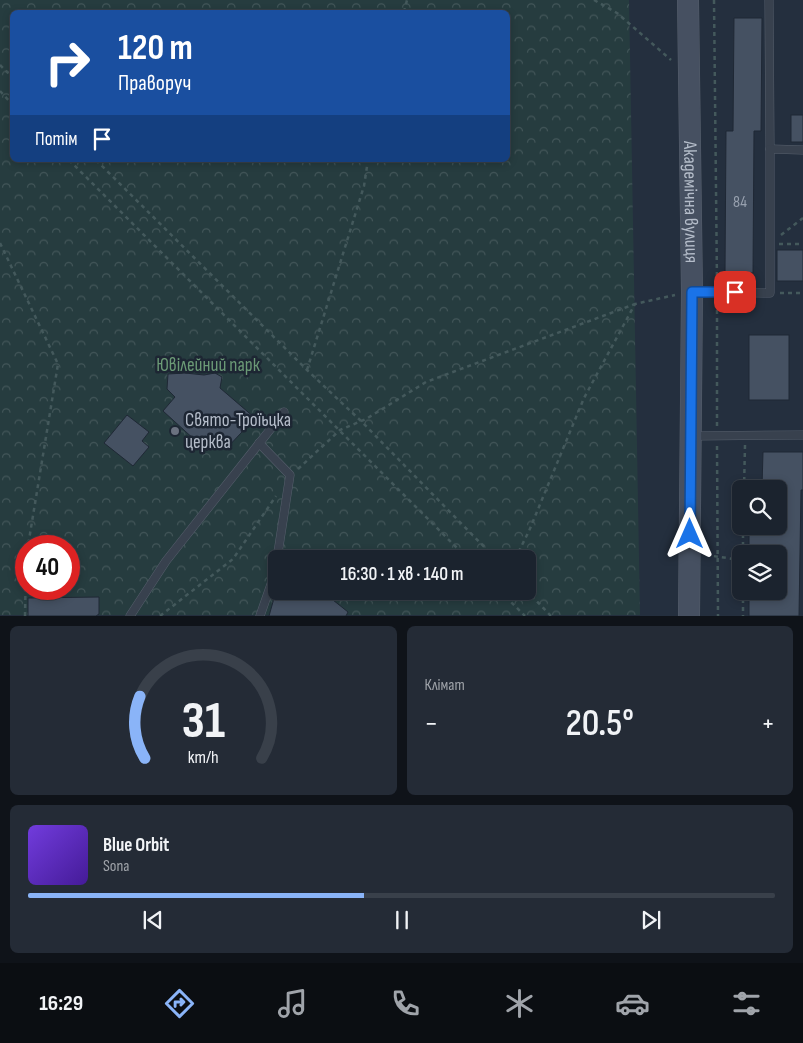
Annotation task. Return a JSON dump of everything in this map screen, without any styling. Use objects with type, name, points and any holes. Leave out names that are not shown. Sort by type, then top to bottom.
[{"type":"street","name":"Академічна вулиця","points":[[688,0],[692,292],[689,616]]},
{"type":"lane","points":[[692,292],[770,292],[769,0]]},
{"type":"lane","points":[[770,150],[803,150]]},
{"type":"lane","points":[[130,616],[166,561],[284,412]]},
{"type":"lane","points":[[690,436],[803,435]]},
{"type":"lane","points":[[259,443],[290,475],[278,550]]},
{"type":"lane","points":[[260,616],[268,592]]},
{"type":"path","points":[[594,0],[618,13],[689,75]]},
{"type":"path","points":[[714,0],[718,616]]},
{"type":"path","points":[[0,65],[10,75]]},
{"type":"path","points":[[0,91],[10,102]]},
{"type":"path","points":[[71,162],[459,550]]},
{"type":"path","points":[[98,162],[307,370],[361,421],[487,550]]},
{"type":"path","points":[[307,370],[364,186],[368,162]]},
{"type":"path","points":[[770,244],[803,218]]},
{"type":"path","points":[[0,243],[58,364],[30,535]]},
{"type":"path","points":[[770,244],[803,244]]},
{"type":"path","points":[[160,616],[233,559],[290,475],[340,430],[361,421],[426,382],[634,304],[692,292]]},
{"type":"path","points":[[770,292],[803,293]]},
{"type":"path","points":[[520,550],[584,398],[634,304]]},
{"type":"path","points":[[744,480],[746,435]]},
{"type":"path","points":[[690,554],[732,559]]},
{"type":"path","points":[[25,600],[25,616]]},
{"type":"path","points":[[509,600],[525,616]]},
{"type":"path","points":[[536,600],[551,616]]},
{"type":"path","points":[[743,600],[743,616]]},
{"type":"green space","name":"Ювілейний парк","points":[[0,0],[629,0],[640,615],[0,615]]},
{"type":"building","points":[[734,18],[762,18],[761,131],[754,131],[753,273],[725,272],[726,131],[733,131]]},
{"type":"building","points":[[791,115],[803,115],[803,142],[791,142]]},
{"type":"building","points":[[777,250],[803,250],[803,281],[777,281]]},
{"type":"building","points":[[749,335],[789,335],[789,400],[749,400]]},
{"type":"building","points":[[215,373],[222,377],[220,388],[255,418],[226,449],[216,440],[207,451],[163,411],[175,397],[167,389],[168,374],[204,375]]},
{"type":"building","points":[[127,415],[149,432],[142,441],[149,447],[133,466],[104,443]]},
{"type":"building","points":[[763,452],[803,452],[799,616],[749,616],[749,600],[787,600],[787,545],[749,545],[749,535],[787,535],[787,480],[762,480]]},
{"type":"building","points":[[80,597],[99,597],[99,614],[96,616],[28,616],[28,600],[80,600]]},
{"type":"building","points":[[273,600],[333,600],[348,612],[346,616],[269,616]]},
{"type":"place","name":"Свято-Троїьцка церква","points":[[175,431]]},
{"type":"route","points":[[690,534],[692,292],[735,292]]}]
